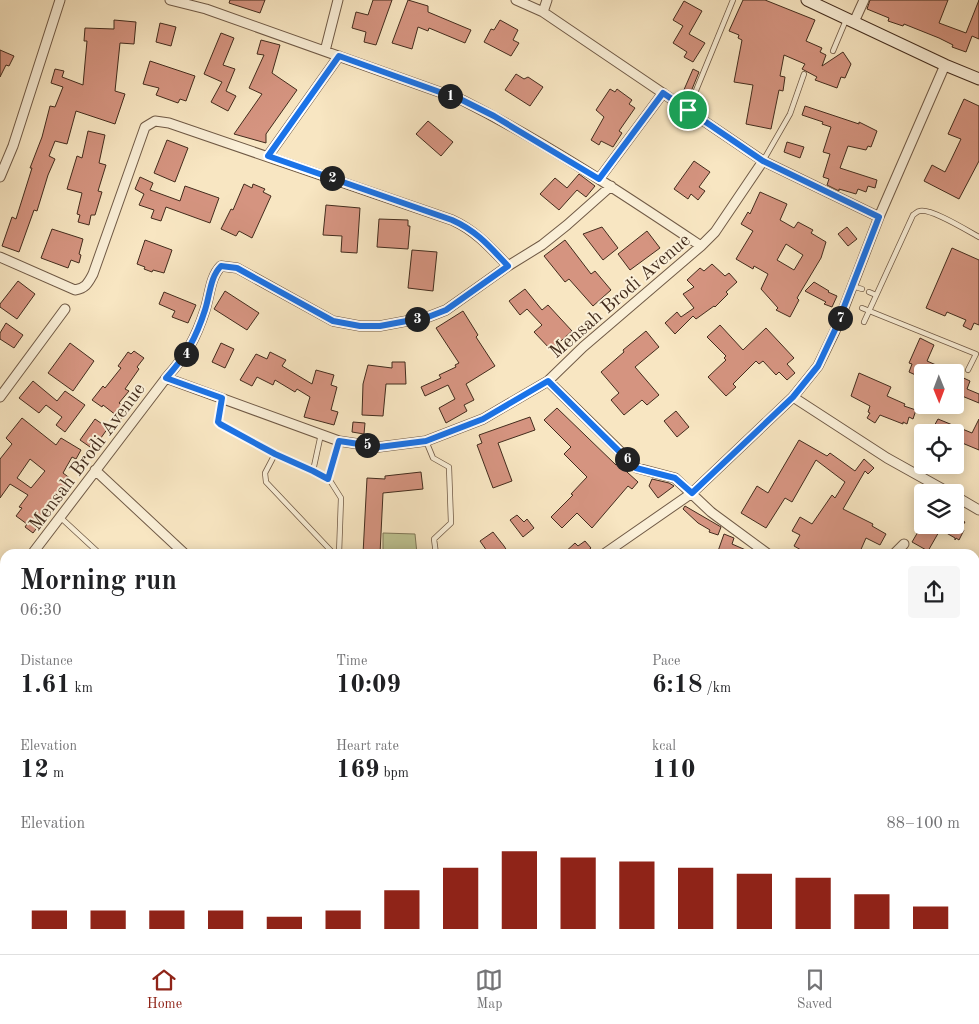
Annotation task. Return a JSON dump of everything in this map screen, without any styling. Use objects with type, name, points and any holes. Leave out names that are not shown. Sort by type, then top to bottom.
[{"type":"street","points":[[0,178],[13,146],[60,0]]},
{"type":"street","points":[[170,0],[206,9],[462,100],[494,116],[611,186],[701,246]]},
{"type":"street","points":[[326,51],[338,0]]},
{"type":"street","points":[[516,0],[543,12],[763,161],[879,217]]},
{"type":"street","points":[[543,12],[546,0]]},
{"type":"street","points":[[807,0],[945,65],[979,78]]},
{"type":"street","points":[[850,21],[864,0]]},
{"type":"street","points":[[268,156],[339,56]]},
{"type":"street","points":[[611,549],[692,493],[793,397],[818,366],[857,287],[879,217],[945,65]]},
{"type":"street","points":[[599,179],[663,93]]},
{"type":"street","points":[[0,257],[75,290],[82,289],[88,284],[145,127],[155,121],[169,123],[268,156],[467,226],[508,266]]},
{"type":"street","name":"Mensah Brodi Avenue","points":[[36,549],[166,378],[339,441],[379,447],[426,441],[483,419],[548,381],[583,347],[701,246],[715,232],[763,161]]},
{"type":"street","points":[[166,378],[182,360],[194,339],[205,310],[215,272],[221,266],[237,268],[333,321],[360,326],[400,323],[428,317],[446,310],[508,266],[542,245],[611,186]]},
{"type":"street","points":[[0,397],[64,309]]},
{"type":"street","points":[[548,381],[636,468],[675,478],[711,512],[761,549]]},
{"type":"street","points":[[793,397],[887,458],[934,484]]},
{"type":"street","points":[[95,470],[180,549]]},
{"type":"street","points":[[964,501],[979,510]]},
{"type":"street","points":[[899,549],[904,544]]},
{"type":"lane","points":[[688,110],[733,0]]},
{"type":"lane","points":[[833,51],[850,21]]},
{"type":"lane","points":[[763,161],[790,114],[804,74]]},
{"type":"lane","points":[[864,322],[913,215],[920,211],[930,212],[979,237]]},
{"type":"lane","points":[[869,292],[876,296]]},
{"type":"lane","points":[[862,308],[976,354],[968,370]]},
{"type":"lane","points":[[222,398],[218,422],[220,424],[275,454],[328,479],[341,498],[339,549]]},
{"type":"lane","points":[[313,471],[321,434]]},
{"type":"lane","points":[[328,479],[339,441]]},
{"type":"lane","points":[[426,441],[433,458],[449,467],[451,523],[434,539],[435,549]]},
{"type":"lane","points":[[275,454],[265,473],[266,482],[329,549]]},
{"type":"lane","points":[[60,516],[95,549]]},
{"type":"green space","points":[[383,533],[415,534],[416,549],[383,549]]},
{"type":"building","points":[[230,0],[265,0],[260,13],[229,3]]},
{"type":"building","points":[[373,0],[392,0],[376,45],[364,42],[366,32],[352,28],[356,12],[368,15]]},
{"type":"building","points":[[408,0],[428,6],[428,12],[471,30],[465,43],[429,28],[428,31],[418,27],[412,49],[392,43]]},
{"type":"building","points":[[743,0],[765,0],[815,20],[806,41],[822,48],[820,52],[826,55],[822,66],[843,52],[851,64],[845,78],[841,77],[837,88],[815,80],[817,77],[802,69],[805,64],[784,55],[780,76],[785,77],[783,91],[779,90],[771,129],[746,124],[753,85],[734,82],[742,40],[738,38],[739,35],[729,31]]},
{"type":"building","points":[[870,0],[948,0],[939,23],[966,33],[979,0],[979,39],[972,36],[966,52],[952,47],[953,45],[939,38],[904,24],[903,26],[888,21],[889,18],[867,9]]},
{"type":"building","points":[[684,1],[702,11],[689,34],[705,43],[693,62],[684,57],[687,52],[673,43],[683,26],[673,20]]},
{"type":"building","points":[[114,20],[136,22],[134,44],[120,43],[115,91],[125,94],[115,124],[76,111],[67,144],[55,141],[49,156],[55,159],[37,211],[34,210],[19,252],[2,246],[12,217],[16,219],[50,106],[55,107],[63,87],[51,83],[55,69],[64,71],[62,77],[83,85],[87,41],[84,41],[85,28],[114,29]]},
{"type":"building","points":[[500,20],[518,30],[513,40],[519,43],[511,56],[484,42],[491,29],[494,30]]},
{"type":"building","points":[[160,23],[176,27],[171,46],[156,42]]},
{"type":"building","points":[[221,33],[234,38],[223,65],[235,69],[226,91],[236,96],[228,111],[211,102],[222,82],[204,74]]},
{"type":"building","points":[[261,40],[280,45],[272,73],[297,90],[266,134],[266,143],[234,134],[262,94],[249,88],[264,55],[257,54]]},
{"type":"building","points":[[0,50],[14,56],[9,66],[6,65],[0,77]]},
{"type":"building","points":[[150,61],[195,76],[186,101],[180,99],[178,103],[156,95],[159,88],[143,84]]},
{"type":"building","points":[[693,69],[699,72],[690,94],[683,92]]},
{"type":"building","points":[[516,74],[524,79],[528,77],[543,87],[530,106],[505,90]]},
{"type":"building","points":[[610,89],[615,92],[617,89],[632,100],[629,104],[635,108],[619,131],[622,133],[613,147],[601,141],[599,145],[591,140],[604,117],[596,110]]},
{"type":"building","points":[[964,99],[979,106],[979,161],[959,199],[924,181],[932,165],[945,172],[951,160],[961,139],[948,134]]},
{"type":"building","points":[[805,106],[859,124],[859,122],[877,131],[871,147],[868,146],[866,150],[848,146],[840,168],[877,180],[875,188],[868,186],[866,192],[858,189],[856,194],[839,189],[839,191],[827,185],[829,179],[823,177],[830,154],[823,152],[831,127],[822,124],[823,122],[802,115]]},
{"type":"building","points":[[428,121],[453,142],[441,156],[416,134]]},
{"type":"building","points":[[88,131],[105,135],[99,163],[106,165],[98,191],[102,192],[95,215],[91,215],[89,225],[78,222],[80,215],[77,214],[82,193],[67,189],[77,156],[82,158]]},
{"type":"building","points":[[167,140],[188,148],[175,182],[154,173]]},
{"type":"building","points":[[787,142],[804,147],[800,158],[784,152]]},
{"type":"building","points":[[694,161],[710,172],[699,187],[705,191],[698,200],[691,194],[688,199],[674,189]]},
{"type":"building","points":[[579,174],[595,186],[586,197],[577,190],[559,210],[540,194],[555,178],[567,188]]},
{"type":"building","points":[[140,177],[153,183],[150,190],[180,201],[185,186],[219,198],[210,223],[166,207],[161,221],[151,218],[154,210],[139,205],[144,194],[135,189]]},
{"type":"building","points":[[244,184],[252,188],[253,184],[265,189],[263,192],[271,196],[252,238],[239,231],[236,236],[221,229],[231,209],[233,210]]},
{"type":"building","points":[[760,192],[787,204],[780,220],[794,228],[798,222],[813,230],[811,233],[826,242],[821,258],[797,298],[799,300],[790,317],[776,310],[778,308],[761,289],[768,274],[754,266],[753,269],[736,259],[753,231],[741,224],[748,212],[750,214]],"holes":[[[786,244],[803,255],[794,270],[777,260]]]},
{"type":"building","points":[[326,205],[360,208],[357,253],[341,252],[342,236],[323,235]]},
{"type":"building","points":[[379,219],[408,220],[408,226],[410,226],[408,249],[377,247]]},
{"type":"building","points":[[602,227],[618,248],[603,260],[583,234]]},
{"type":"building","points":[[847,227],[857,239],[848,246],[838,234]]},
{"type":"building","points":[[52,229],[83,239],[79,263],[71,260],[68,268],[41,258]]},
{"type":"building","points":[[647,231],[660,248],[630,270],[618,254]]},
{"type":"building","points":[[145,240],[172,250],[164,273],[153,270],[152,272],[137,264]]},
{"type":"building","points":[[565,240],[591,274],[595,271],[611,290],[593,306],[569,279],[565,282],[544,256]]},
{"type":"building","points":[[952,248],[979,260],[979,325],[974,323],[971,330],[963,326],[966,320],[947,312],[945,316],[926,308]]},
{"type":"building","points":[[412,250],[437,252],[433,291],[408,288]]},
{"type":"building","points":[[712,264],[725,276],[729,273],[737,282],[726,292],[728,294],[715,307],[696,319],[693,316],[675,334],[665,323],[677,312],[681,317],[694,308],[683,294],[694,287],[687,280],[700,268],[704,271]]},
{"type":"building","points":[[18,281],[35,294],[17,319],[0,307],[0,304]]},
{"type":"building","points":[[814,282],[837,296],[832,307],[805,291]]},
{"type":"building","points":[[525,289],[542,310],[548,305],[572,331],[551,350],[534,332],[542,325],[527,309],[520,315],[509,301]]},
{"type":"building","points":[[225,291],[259,313],[247,330],[214,309]]},
{"type":"building","points":[[164,292],[196,305],[188,323],[172,317],[175,311],[159,304]]},
{"type":"building","points":[[463,311],[478,335],[476,337],[495,366],[466,384],[474,400],[464,405],[467,411],[446,423],[439,408],[455,399],[448,385],[425,396],[421,387],[441,378],[439,375],[456,367],[455,365],[459,363],[436,328]]},
{"type":"building","points":[[6,323],[23,335],[14,348],[0,339],[0,333]]},
{"type":"building","points":[[720,325],[743,350],[766,328],[794,358],[787,364],[795,373],[787,380],[779,372],[776,375],[763,361],[759,364],[756,361],[733,384],[736,387],[726,396],[708,377],[726,360],[724,358],[726,356],[707,337]]},
{"type":"building","points":[[646,331],[659,347],[635,367],[659,395],[647,405],[642,400],[624,415],[611,400],[619,393],[601,372]]},
{"type":"building","points":[[920,338],[934,345],[927,361],[934,364],[914,364],[914,374],[909,372],[912,364],[909,363]]},
{"type":"building","points":[[70,343],[94,361],[73,391],[48,373]]},
{"type":"building","points":[[221,343],[234,349],[225,368],[212,362]]},
{"type":"building","points":[[134,351],[144,358],[125,389],[129,391],[119,403],[128,410],[121,419],[103,405],[102,407],[92,400],[103,386],[105,388],[121,368],[118,366],[128,352],[131,354]]},
{"type":"building","points":[[270,352],[286,360],[282,366],[312,384],[316,370],[334,375],[331,385],[337,387],[331,410],[338,412],[334,425],[304,417],[310,397],[297,389],[295,392],[275,380],[273,385],[257,377],[252,386],[240,380],[256,354],[267,359]]},
{"type":"building","points":[[392,362],[405,362],[406,384],[386,384],[383,416],[362,415],[363,384],[368,365],[392,368]]},
{"type":"building","points":[[859,373],[891,387],[887,396],[914,409],[915,414],[913,419],[909,417],[907,424],[880,415],[875,423],[867,418],[870,413],[868,412],[870,406],[851,396]]},
{"type":"building","points":[[964,378],[970,381],[967,389],[979,394],[979,403],[964,397]]},
{"type":"building","points":[[33,381],[57,401],[65,391],[85,405],[65,432],[56,425],[62,417],[46,405],[39,413],[19,398]]},
{"type":"building","points":[[557,408],[616,465],[617,463],[638,482],[632,489],[628,486],[592,528],[577,513],[562,528],[551,517],[573,495],[571,494],[587,477],[564,454],[571,447],[544,420]]},
{"type":"building","points":[[676,411],[689,427],[677,437],[664,421]]},
{"type":"building","points":[[530,417],[535,430],[498,443],[512,481],[493,488],[477,445],[482,443],[479,435]]},
{"type":"building","points":[[22,418],[56,445],[61,438],[81,450],[76,459],[72,457],[63,473],[71,479],[57,497],[59,499],[33,533],[25,527],[27,524],[16,516],[22,508],[19,507],[28,495],[10,484],[0,498],[0,459],[12,444],[6,438]],"holes":[[[30,459],[45,471],[31,488],[17,478]]]},
{"type":"building","points":[[95,419],[108,428],[93,449],[80,440]]},
{"type":"building","points":[[938,419],[950,424],[935,424]]},
{"type":"building","points":[[979,419],[979,450],[964,444],[964,430],[972,433]]},
{"type":"building","points":[[353,422],[365,423],[364,434],[352,432]]},
{"type":"building","points":[[799,440],[827,456],[830,453],[855,471],[864,459],[874,468],[868,474],[865,471],[843,509],[873,524],[872,526],[886,534],[880,545],[866,538],[861,549],[799,549],[794,546],[800,535],[792,531],[800,517],[812,524],[832,495],[835,498],[845,482],[816,460],[792,502],[785,498],[766,528],[741,513],[757,486],[768,493]]},
{"type":"building","points":[[421,472],[423,489],[383,493],[380,549],[363,549],[367,478],[385,479],[385,476]]},
{"type":"building","points":[[652,479],[674,486],[658,498],[649,486]]},
{"type":"building","points":[[685,506],[721,527],[718,535],[709,532],[710,530],[698,523],[683,509]]},
{"type":"building","points":[[517,515],[524,522],[527,519],[534,528],[523,537],[510,520]]},
{"type":"building","points":[[493,532],[506,549],[486,549],[480,541]]},
{"type":"building","points":[[724,534],[734,538],[732,544],[744,549],[719,549]]},
{"type":"building","points":[[917,534],[938,534],[929,549],[924,549],[912,542]]},
{"type":"building","points":[[948,534],[962,534],[959,540],[956,538],[955,540],[955,538]]},
{"type":"building","points":[[585,541],[591,548],[568,549],[575,543],[578,546]]},
{"type":"route","points":[[339,56],[462,100],[494,116],[599,179],[663,93],[688,110],[763,161],[879,217],[835,330],[818,366],[793,397],[692,493],[675,478],[636,468],[548,381],[483,419],[426,441],[379,447],[339,441],[328,479],[275,454],[220,424],[218,422],[222,398],[166,378],[182,360],[194,339],[205,310],[215,272],[221,266],[237,268],[333,321],[360,326],[380,326],[428,317],[446,310],[508,266],[467,226],[268,156],[339,56]]}]
